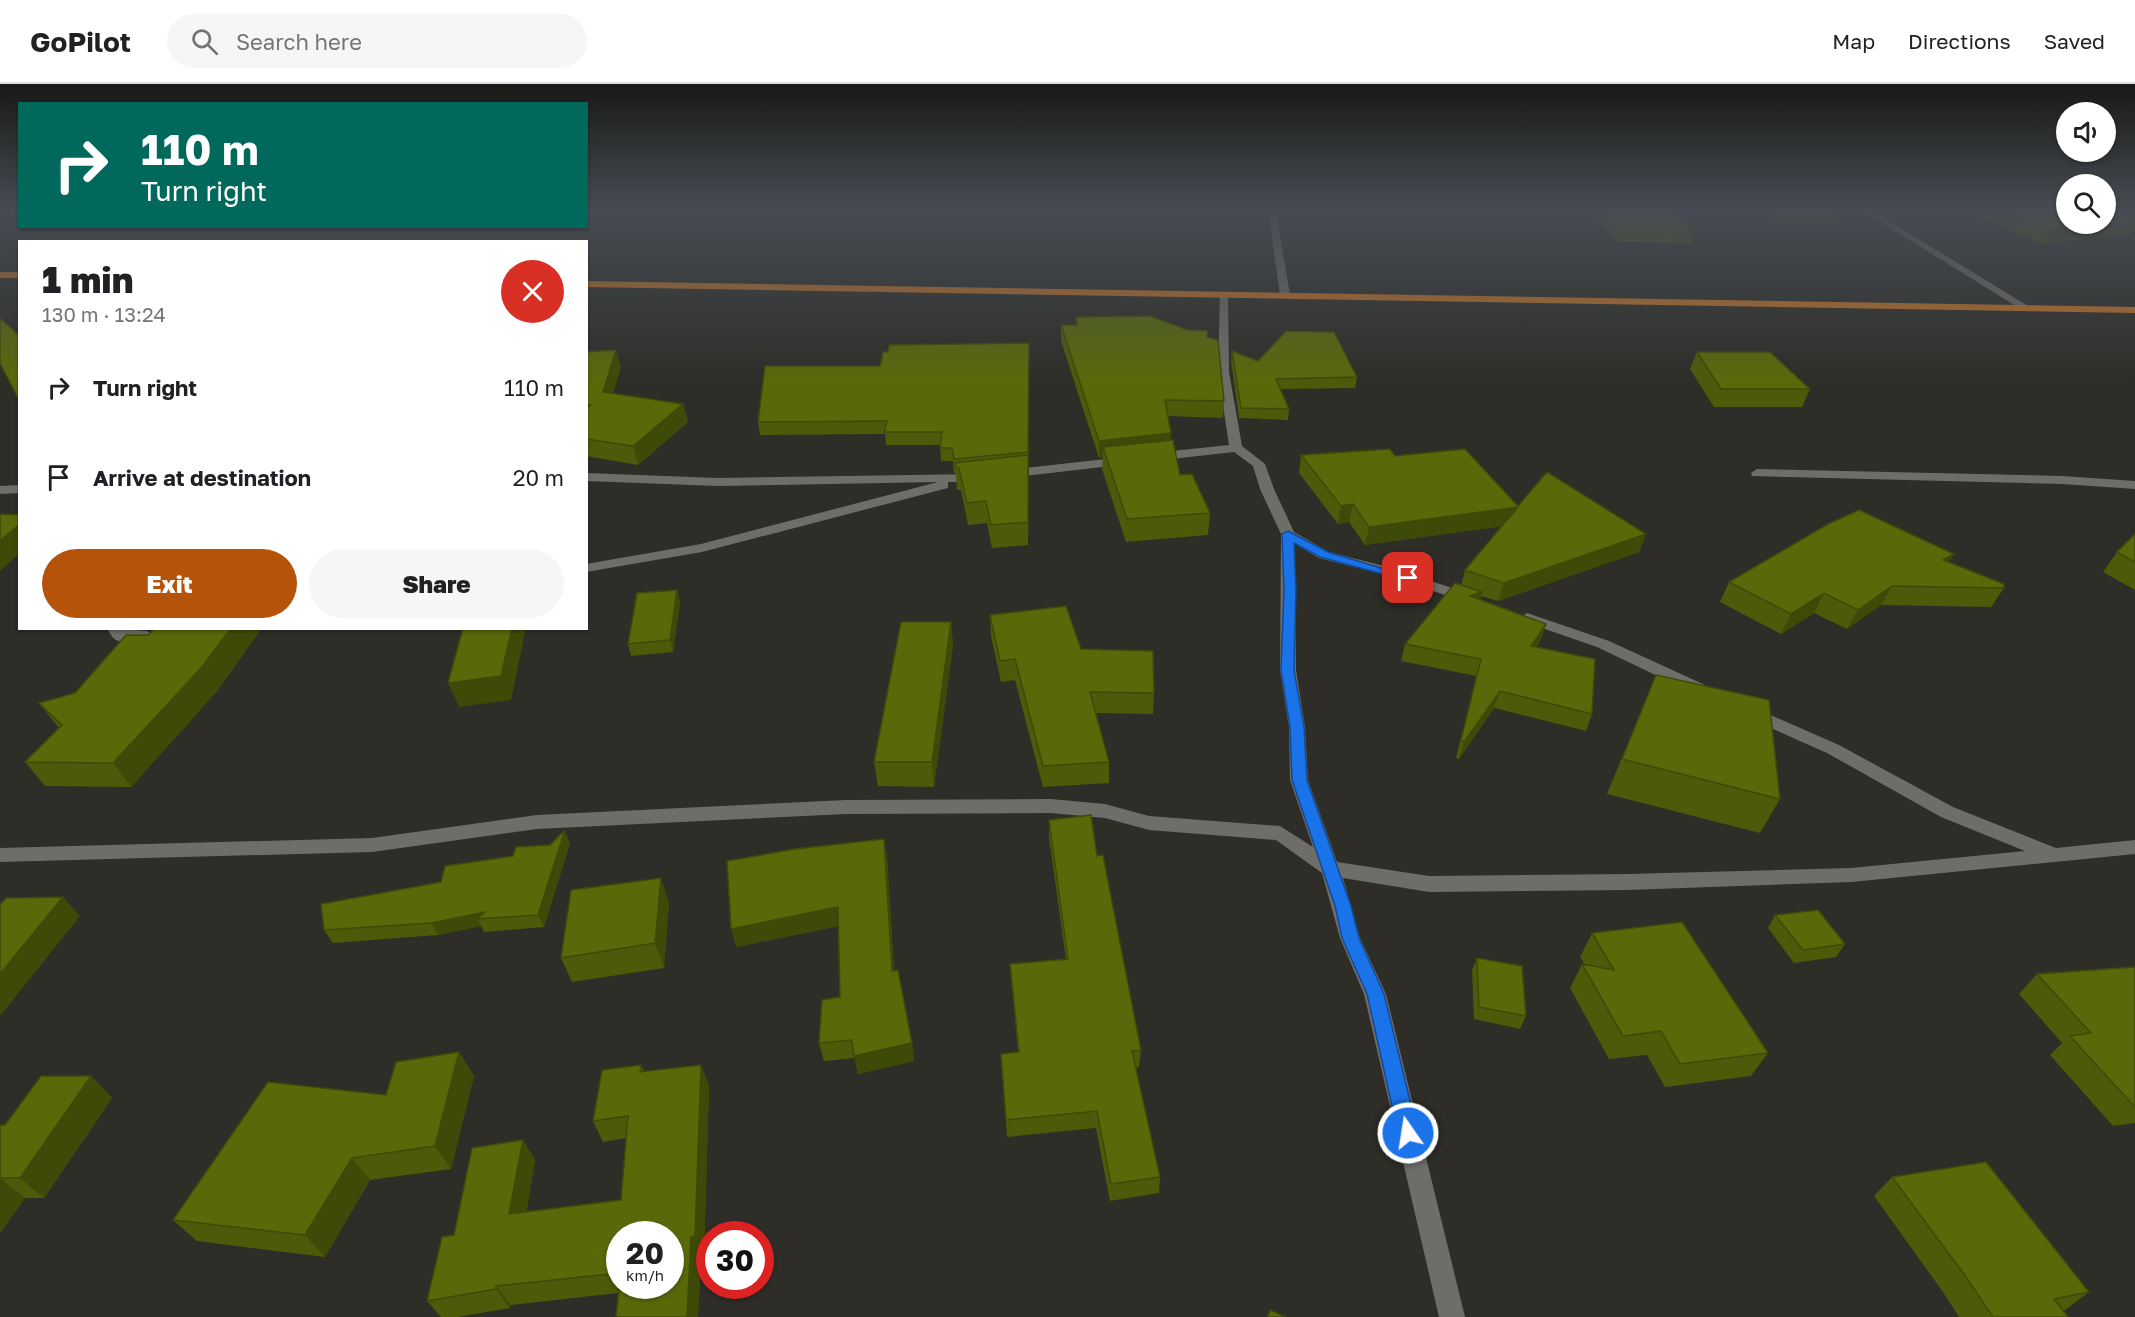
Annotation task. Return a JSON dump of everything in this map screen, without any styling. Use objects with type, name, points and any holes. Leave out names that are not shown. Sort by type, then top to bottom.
[{"type":"highway","points":[[0,275],[18,275]]},
{"type":"highway","points":[[588,284],[2135,310]]},
{"type":"street","points":[[1281,268],[1285,295]]},
{"type":"street","points":[[1960,268],[2028,309]]},
{"type":"street","points":[[1223,295],[1226,394],[1236,448]]},
{"type":"street","points":[[588,477],[718,482],[967,479],[1236,448],[1259,464],[1267,489],[1288,534],[1290,590],[1288,670],[1297,727],[1299,780],[1343,906],[1350,938],[1375,994],[1452,1317]]},
{"type":"street","points":[[1757,473],[1991,477],[2135,485]]},
{"type":"street","points":[[588,568],[702,548],[967,479]]},
{"type":"street","points":[[0,490],[18,489]]},
{"type":"street","points":[[1288,534],[1324,555],[1387,571],[1480,602]]},
{"type":"street","points":[[1514,614],[1603,644],[1710,694]]},
{"type":"street","points":[[116,630],[120,636],[159,636]]},
{"type":"street","points":[[1731,704],[1833,749],[1947,812],[2053,854]]},
{"type":"street","points":[[0,855],[372,845],[537,822],[822,808],[1051,806],[1105,811],[1149,824],[1280,833],[1328,868],[1429,884],[1628,882],[1851,875],[2135,847]]},
{"type":"building","points":[[1150,316],[1188,330],[1208,331],[1207,337],[1218,340],[1224,401],[1165,400],[1171,433],[1099,441],[1061,325],[1077,325],[1076,317]]},
{"type":"building","points":[[0,318],[18,334],[18,398],[0,363]]},
{"type":"building","points":[[1286,331],[1334,332],[1357,377],[1276,379],[1289,409],[1241,408],[1232,351],[1258,361]]},
{"type":"building","points":[[1029,343],[1028,452],[954,459],[952,448],[940,448],[942,432],[884,432],[887,421],[758,422],[765,366],[880,366],[883,352],[888,352],[889,345]]},
{"type":"building","points":[[616,350],[603,392],[683,404],[633,446],[588,439],[588,407],[591,405],[588,405],[588,352]]},
{"type":"building","points":[[1697,352],[1770,352],[1810,389],[1721,389]]},
{"type":"building","points":[[1173,440],[1180,475],[1192,474],[1210,513],[1127,519],[1103,447]]},
{"type":"building","points":[[1390,449],[1395,456],[1465,449],[1518,506],[1547,472],[1646,534],[1504,583],[1465,570],[1518,507],[1369,527],[1353,504],[1341,506],[1301,455]]},
{"type":"building","points":[[1028,455],[1028,522],[991,525],[986,501],[967,503],[959,468],[956,468],[955,463]]},
{"type":"building","points":[[1859,510],[1954,554],[1943,560],[2004,584],[2004,588],[1892,586],[1858,610],[1824,593],[1791,614],[1729,582],[1828,524]]},
{"type":"building","points":[[0,514],[18,515],[18,526],[0,541]]},
{"type":"building","points":[[2135,534],[2135,562],[2117,552]]},
{"type":"building","points":[[1455,583],[1482,592],[1470,596],[1546,624],[1531,646],[1595,659],[1592,714],[1500,691],[1464,742],[1461,740],[1481,659],[1405,644]]},
{"type":"building","points":[[677,590],[670,640],[628,644],[637,593]]},
{"type":"building","points":[[1066,606],[1081,649],[1153,651],[1154,693],[1090,692],[1109,762],[1043,766],[1015,659],[1000,661],[990,615]]},
{"type":"building","points":[[901,622],[951,622],[932,762],[874,762]]},
{"type":"building","points":[[153,630],[230,630],[202,667],[113,763],[25,762],[62,725],[39,703],[75,693],[126,635],[148,635]]},
{"type":"building","points":[[462,630],[512,630],[501,676],[448,683]]},
{"type":"building","points":[[1656,675],[1769,700],[1780,799],[1622,759]]},
{"type":"building","points":[[1091,815],[1097,856],[1103,855],[1141,1050],[1132,1051],[1160,1177],[1111,1184],[1097,1111],[1006,1120],[1001,1054],[1019,1052],[1010,964],[1068,959],[1049,820]]},
{"type":"building","points":[[565,830],[538,915],[477,919],[485,912],[431,923],[324,930],[321,904],[441,882],[445,866],[513,856],[516,847],[550,845]]},
{"type":"building","points":[[884,839],[892,971],[898,970],[912,1043],[854,1056],[852,1040],[819,1043],[822,1000],[840,997],[838,907],[731,929],[727,861],[795,849]]},
{"type":"building","points":[[661,878],[655,943],[561,958],[571,890]]},
{"type":"building","points":[[63,897],[0,974],[0,905],[6,898]]},
{"type":"building","points":[[1818,910],[1845,944],[1803,950],[1775,915]]},
{"type":"building","points":[[1682,922],[1768,1053],[1680,1064],[1661,1031],[1623,1036],[1582,964],[1614,970],[1592,933]]},
{"type":"building","points":[[1477,958],[1522,966],[1526,1016],[1479,1007]]},
{"type":"building","points":[[2135,967],[2135,1107],[2070,1036],[2091,1033],[2037,974]]},
{"type":"building","points":[[459,1052],[435,1146],[352,1158],[305,1235],[173,1220],[268,1082],[386,1095],[396,1062]]},
{"type":"building","points":[[641,1065],[640,1072],[701,1065],[695,1236],[691,1237],[687,1317],[616,1317],[618,1299],[684,1299],[684,1221],[606,1221],[606,1274],[496,1286],[496,1289],[427,1301],[442,1237],[454,1235],[472,1148],[523,1140],[509,1214],[621,1200],[628,1116],[593,1121],[602,1070]]},
{"type":"building","points":[[41,1076],[91,1076],[20,1178],[0,1178],[0,1125],[5,1125]]},
{"type":"building","points":[[1986,1162],[2089,1292],[2054,1299],[2068,1317],[1993,1317],[1892,1177]]},
{"type":"building","points":[[1270,1310],[1286,1317],[1268,1317]]},
{"type":"route","points":[[1408,578],[1324,555],[1288,534],[1290,590],[1288,670],[1297,727],[1299,780],[1343,906],[1350,938],[1375,994],[1408,1133]]}]
